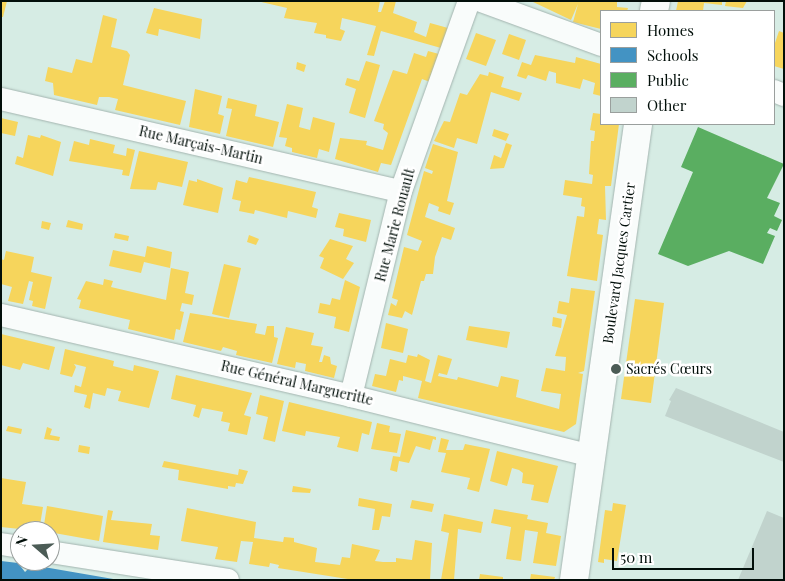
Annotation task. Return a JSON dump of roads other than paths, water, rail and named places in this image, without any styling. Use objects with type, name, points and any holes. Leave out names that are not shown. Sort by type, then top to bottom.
[{"type":"street","name":"Rue Marie Rouault","points":[[351,396],[401,191],[469,1]]},
{"type":"street","points":[[481,1],[600,45]]},
{"type":"street","name":"Rue Marçais-Martin","points":[[1,98],[401,191]]},
{"type":"street","name":"Boulevard Jacques Cartier","points":[[574,580],[638,125]]},
{"type":"street","name":"Rue Général Margueritte","points":[[1,314],[351,396],[591,456]]},
{"type":"street","points":[[60,554],[205,578],[228,580]]},
{"type":"place","name":"Sacrés Cœurs","points":[[616,369]]}]
